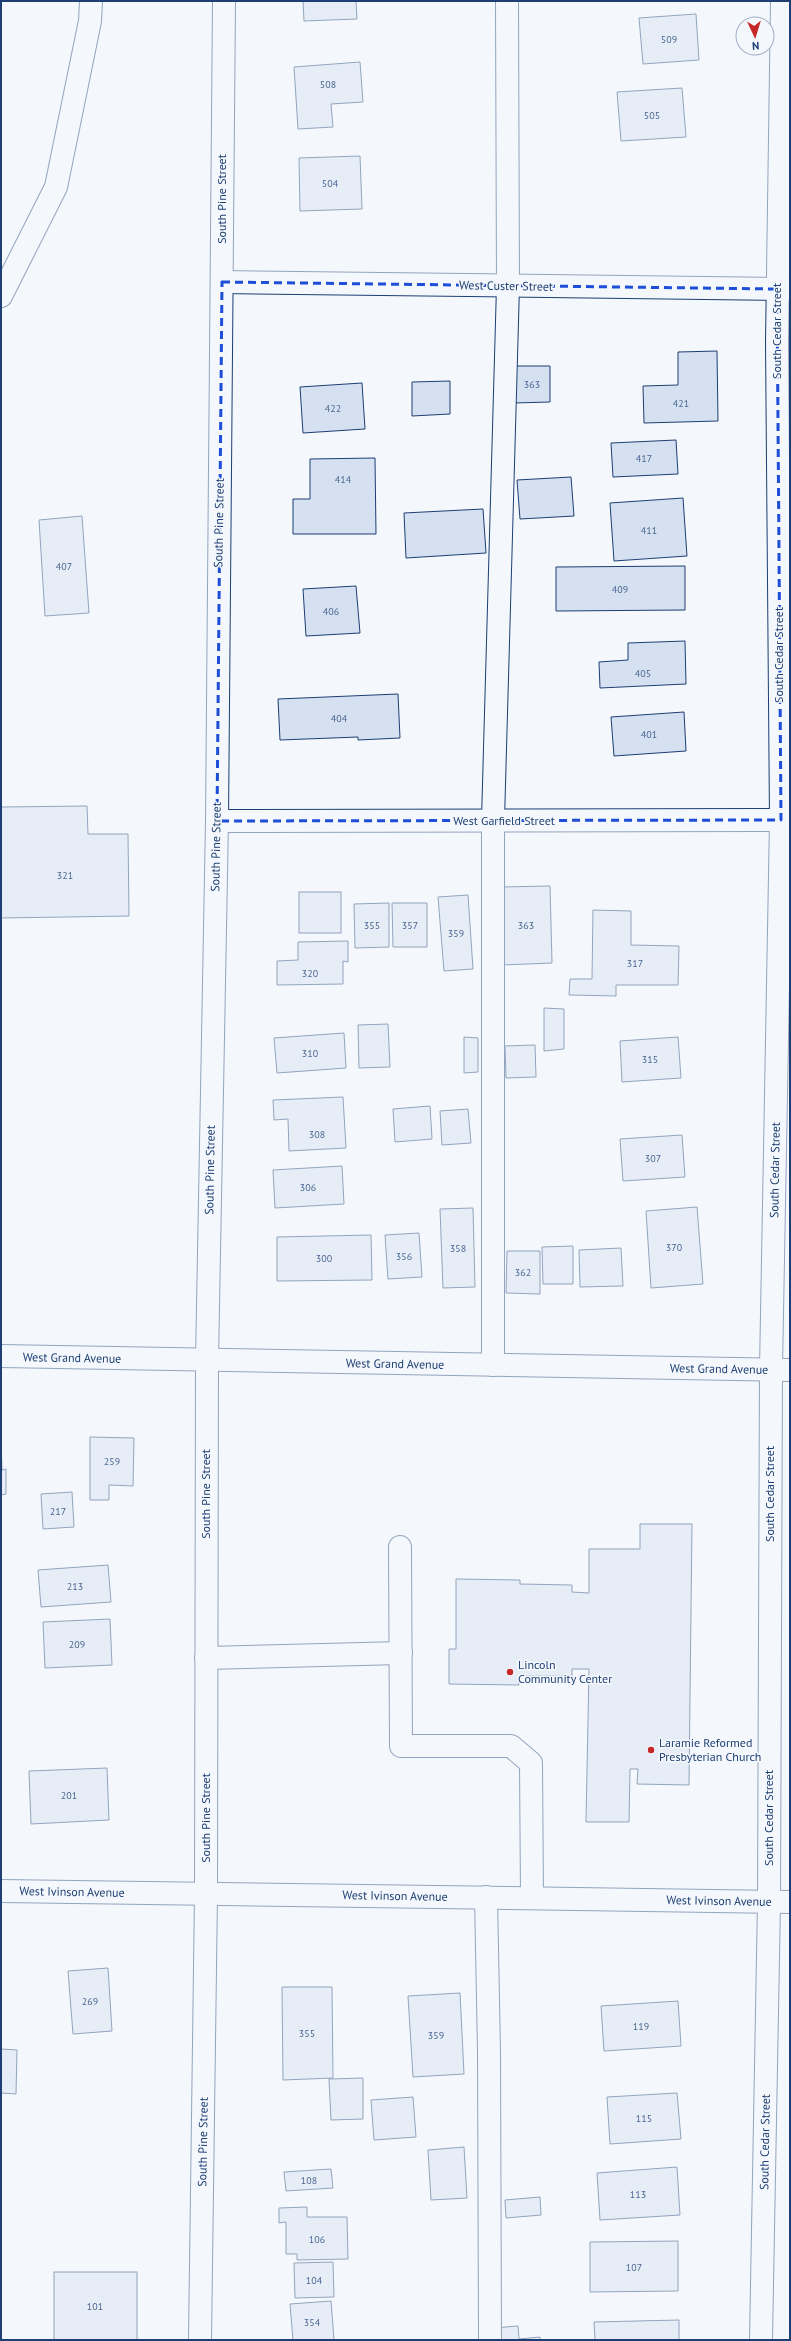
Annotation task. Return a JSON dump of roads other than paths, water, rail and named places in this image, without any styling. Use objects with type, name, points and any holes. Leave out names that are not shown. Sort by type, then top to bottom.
[{"type":"street","points":[[1,296],[56,187],[90,21],[91,1]]},
{"type":"street","name":"South Pine Street","points":[[200,2340],[206,1894],[207,1361],[216,821],[224,1]]},
{"type":"street","points":[[493,1365],[493,820],[508,286],[507,1]]},
{"type":"street","name":"South Cedar Street","points":[[761,2340],[768,1902],[781,1370],[785,818],[782,1]]},
{"type":"street","name":"West Custer Street","points":[[222,282],[783,289]]},
{"type":"street","name":"West Garfield Street","points":[[216,821],[785,818]]},
{"type":"street","name":"West Grand Avenue","points":[[1,1356],[207,1361],[781,1370]]},
{"type":"street","points":[[400,1547],[402,1746],[512,1746],[531,1763],[532,1898]]},
{"type":"street","points":[[206,1658],[401,1653]]},
{"type":"street","name":"West Ivinson Avenue","points":[[1,1891],[790,1902]]},
{"type":"street","points":[[486,1897],[489,2051],[490,2340]]},
{"type":"place","name":"Lincoln Community Center","points":[[510,1672]]},
{"type":"place","name":"Laramie Reformed Presbyterian Church","points":[[651,1750]]}]
